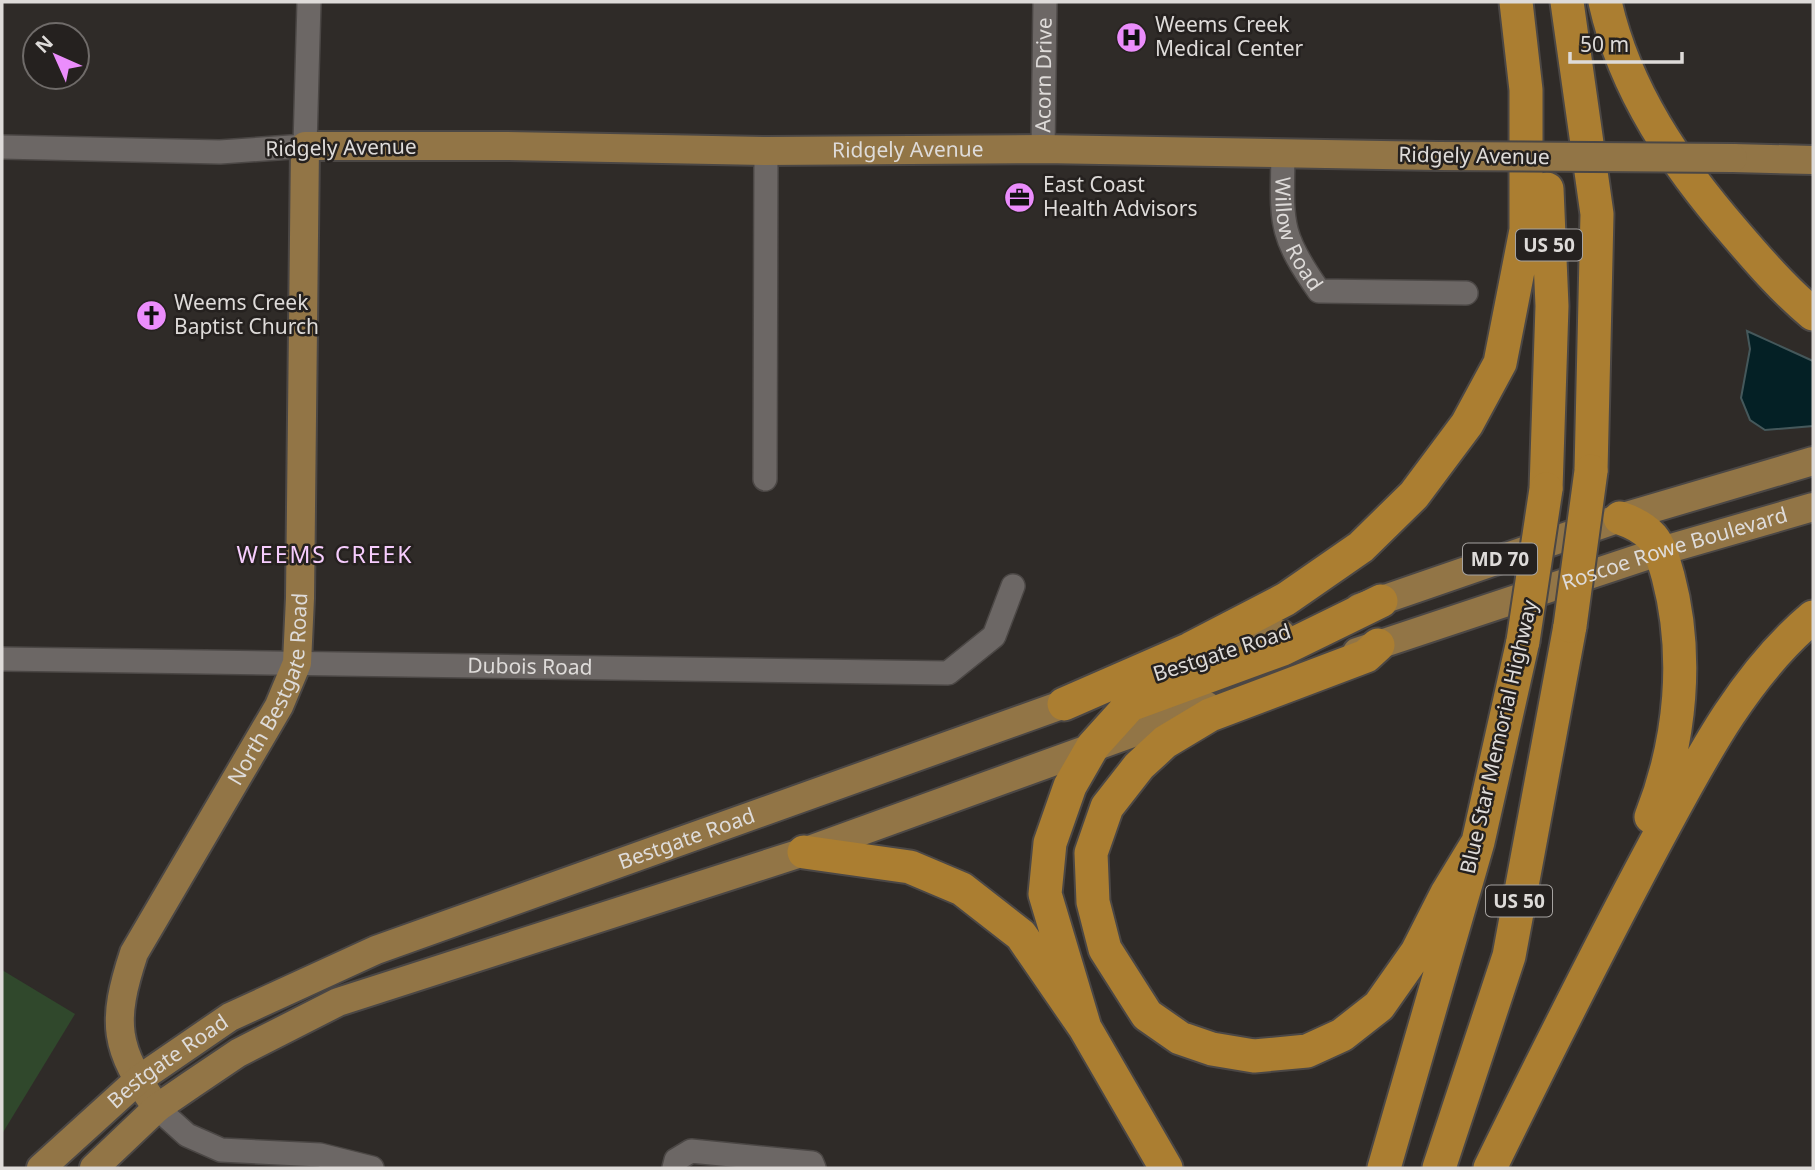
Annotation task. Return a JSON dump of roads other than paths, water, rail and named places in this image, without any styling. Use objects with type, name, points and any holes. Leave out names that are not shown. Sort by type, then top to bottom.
[{"type":"highway","points":[[1064,704],[1191,649],[1286,599],[1362,547],[1415,495],[1467,424],[1500,363],[1526,230],[1526,90],[1516,2]]},
{"type":"highway","name":"Blue Star Memorial Highway","points":[[1384,1168],[1478,842],[1523,641],[1546,489],[1552,306],[1542,121],[1532,2]]},
{"type":"highway","name":"Blue Star Memorial Highway","points":[[1439,1168],[1509,956],[1570,626],[1591,471],[1597,214],[1567,2]]},
{"type":"highway","points":[[1605,2],[1610,24],[1645,107],[1670,154],[1749,250],[1809,309]]},
{"type":"highway","points":[[1587,971],[1663,788],[1673,746],[1680,655],[1673,596],[1661,551],[1644,531],[1620,517]]},
{"type":"highway","points":[[1084,1028],[1045,894],[1050,843],[1070,786],[1093,746],[1130,705],[1283,649],[1381,601]]},
{"type":"highway","points":[[1490,1168],[1587,971],[1704,754],[1738,701],[1768,662],[1813,617]]},
{"type":"highway","points":[[1378,645],[1366,656],[1210,715],[1165,742],[1139,766],[1107,807],[1091,853],[1093,902],[1104,949],[1147,1015],[1180,1038],[1212,1049],[1254,1056],[1307,1051],[1342,1035],[1379,1006],[1417,952],[1447,893],[1478,842]]},
{"type":"highway","points":[[804,852],[910,867],[962,889],[1021,935],[1084,1028],[1166,1168]]},
{"type":"main road","name":"Ridgely Avenue","points":[[305,146],[766,151],[1043,149],[1813,160]]},
{"type":"main road","name":"North Bestgate Road","points":[[157,1108],[138,1080],[119,1038],[120,995],[134,953],[279,706],[297,663],[302,537],[305,146]]},
{"type":"main road","name":"Roscoe Rowe Boulevard","points":[[1381,601],[1620,517],[1813,461]]},
{"type":"main road","name":"Roscoe Rowe Boulevard","points":[[1378,645],[1661,551],[1813,507]]},
{"type":"main road","name":"Bestgate Road","points":[[40,1168],[138,1080],[230,1017],[376,950],[1064,704],[1381,601]]},
{"type":"main road","name":"Bestgate Road","points":[[94,1168],[157,1108],[238,1053],[338,1002],[804,852],[1378,645]]},
{"type":"street","points":[[305,146],[309,2]]},
{"type":"street","name":"Acorn Drive","points":[[1043,149],[1045,2]]},
{"type":"street","name":"Ridgely Avenue","points":[[2,147],[220,152],[305,146]]},
{"type":"street","points":[[765,479],[766,151]]},
{"type":"street","name":"Willow Road","points":[[1283,153],[1282,221],[1293,254],[1319,291],[1466,293]]},
{"type":"street","name":"Dubois Road","points":[[2,659],[948,673],[994,636],[1013,586]]},
{"type":"street","points":[[157,1108],[187,1135],[220,1150],[320,1155],[372,1168]]},
{"type":"street","points":[[674,1168],[676,1160],[691,1151],[812,1163],[814,1168]]},
{"type":"water","points":[[1747,331],[1813,361],[1813,426],[1765,430],[1750,420],[1741,398],[1750,349]]},
{"type":"place","name":"Weems Creek Medical Center","points":[[1132,37]]},
{"type":"place","name":"East Coast Health Advisors","points":[[1020,197]]},
{"type":"place","name":"Weems Creek Baptist Church","points":[[151,315]]},
{"type":"district","name":"WEEMS CREEK","points":[[325,555]]}]
